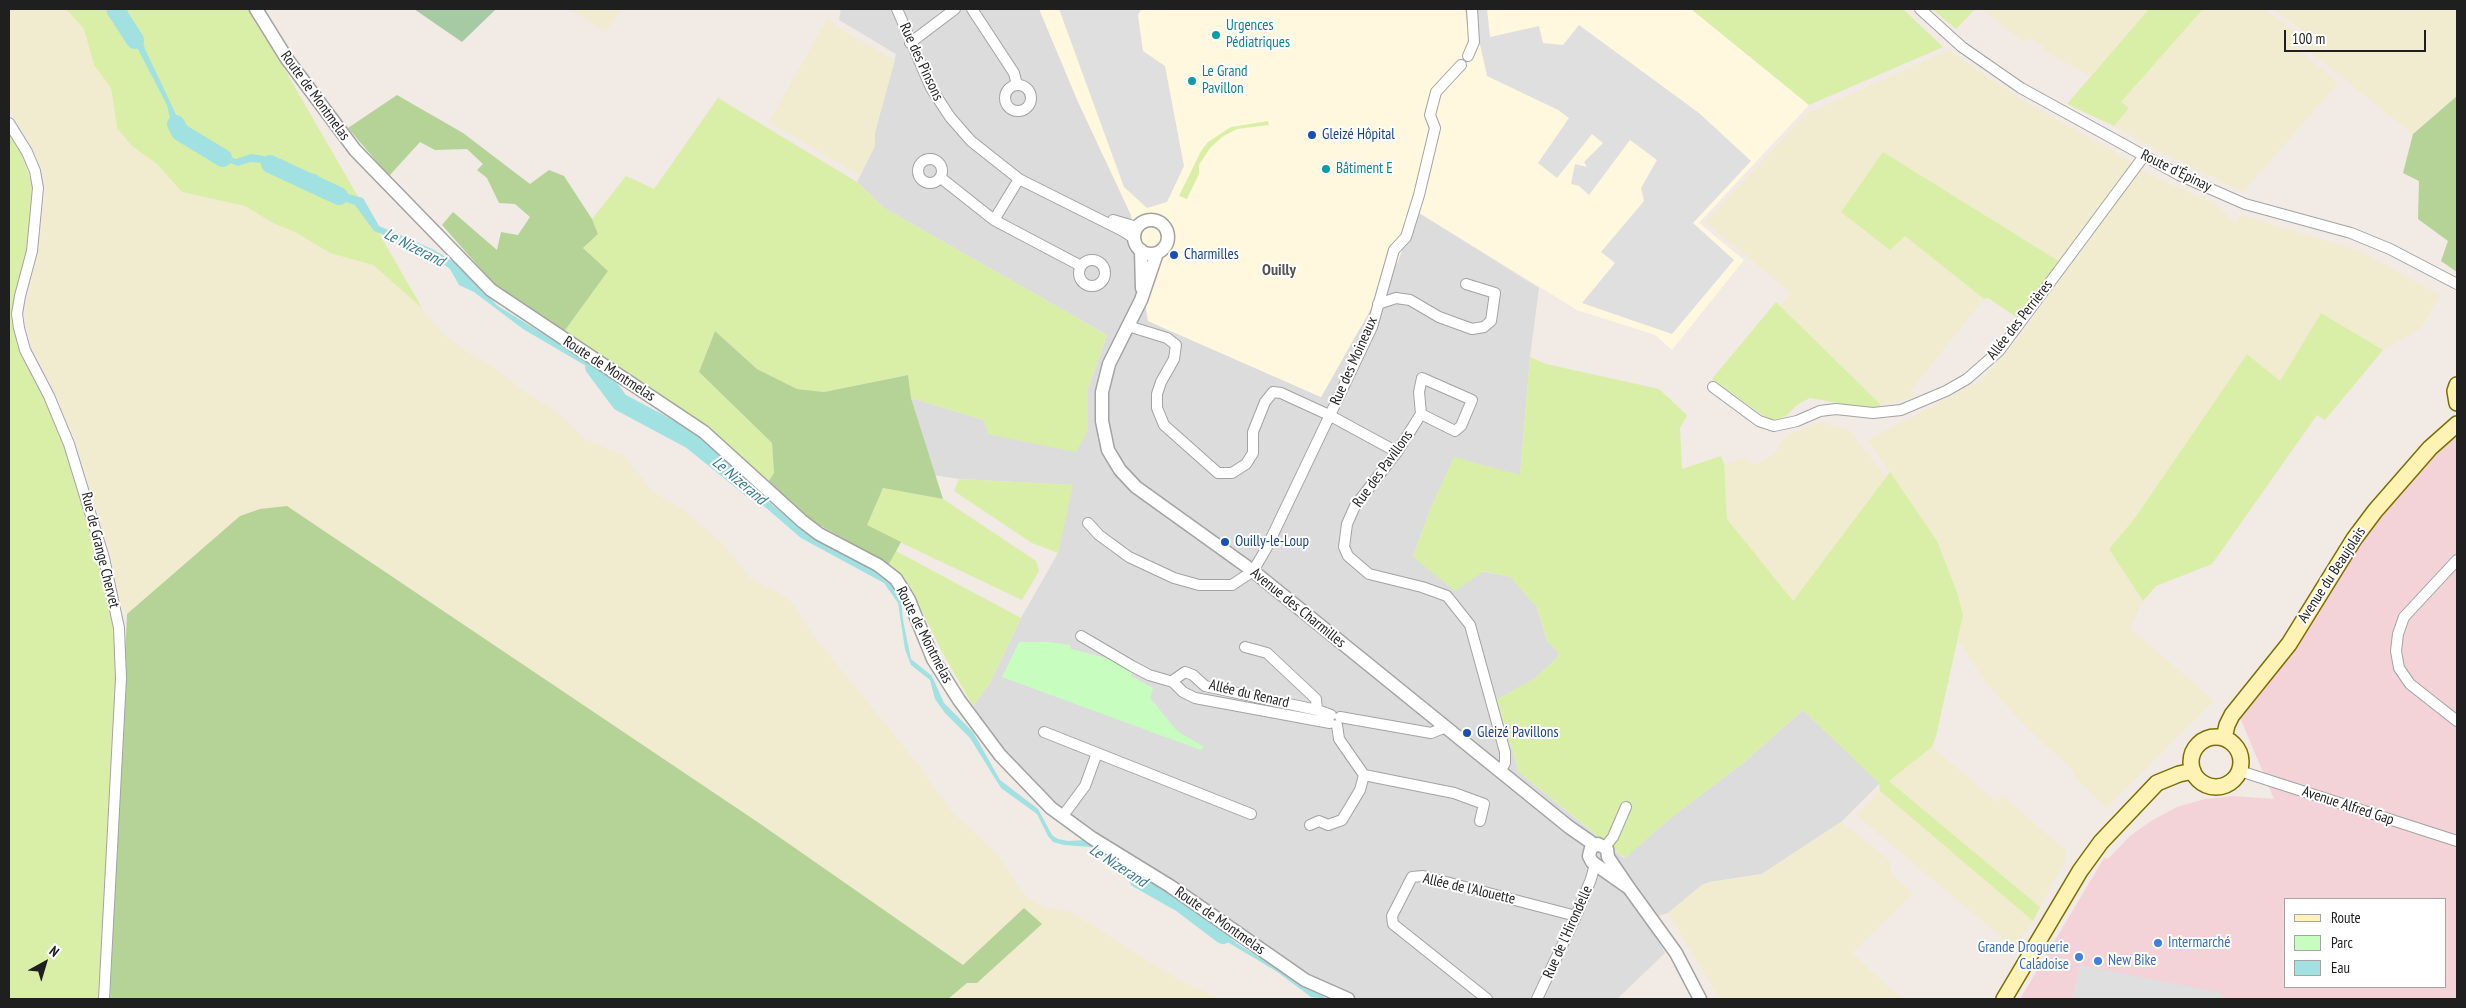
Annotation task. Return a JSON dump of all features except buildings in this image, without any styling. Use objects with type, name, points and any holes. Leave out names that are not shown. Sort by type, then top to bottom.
[{"type":"main road","points":[[2457,385],[2454,391],[2457,403]]},
{"type":"main road","name":"Avenue du Beaujolais","points":[[2224,738],[2232,715],[2288,644],[2354,539],[2375,511],[2430,448],[2457,424]]},
{"type":"main road","points":[[2215,736],[2224,738],[2236,745],[2241,759],[2240,771],[2232,782],[2220,786],[2208,786],[2199,780],[2193,771],[2191,762],[2197,745],[2205,739],[2215,736]]},
{"type":"main road","points":[[2004,999],[2080,871],[2101,842],[2157,784],[2179,774],[2193,771]]},
{"type":"street","name":"Route de Montmelas","points":[[256,9],[287,60],[355,150],[491,290],[704,432],[819,534],[878,565],[896,579],[908,600],[933,659],[973,720],[1012,769],[1062,817],[1170,886],[1305,980],[1348,999]]},
{"type":"street","name":"Rue des Pinsons","points":[[897,9],[931,88],[957,127],[987,156],[1019,179],[1093,215],[1136,233]]},
{"type":"street","points":[[910,43],[955,9]]},
{"type":"street","points":[[972,9],[1014,72],[1017,84]]},
{"type":"street","points":[[1468,56],[1474,42],[1472,9]]},
{"type":"street","name":"Route d'Épinay","points":[[1920,9],[1962,47],[2035,97],[2181,176],[2245,204],[2351,233],[2382,246],[2457,284]]},
{"type":"street","name":"Rue des Moineaux","points":[[1253,571],[1266,549],[1372,327],[1394,250],[1406,237],[1418,195],[1435,128],[1430,115],[1436,92],[1461,65]]},
{"type":"street","name":"Rue de Grange Chervet","points":[[9,123],[27,152],[35,171],[38,188],[32,251],[20,296],[19,328],[25,350],[53,404],[69,444],[104,558],[119,628],[121,678],[104,999]]},
{"type":"street","name":"Allée des Perrières","points":[[1713,387],[1759,421],[1774,426],[1820,411],[1836,408],[1873,413],[1901,410],[1946,391],[1967,379],[1999,351],[2144,156]]},
{"type":"street","points":[[941,178],[994,220],[1081,266]]},
{"type":"street","points":[[994,220],[1019,179]]},
{"type":"street","points":[[1151,220],[1164,225],[1168,240],[1164,248],[1151,254],[1141,250],[1136,233],[1143,222],[1151,220]]},
{"type":"street","name":"Avenue des Charmilles","points":[[1141,250],[1141,300]]},
{"type":"street","name":"Avenue des Charmilles","points":[[1157,252],[1141,300],[1109,364],[1102,392],[1102,421],[1108,450],[1120,470],[1136,487],[1253,571],[1569,827],[1629,888],[1671,945],[1700,999]]},
{"type":"street","points":[[1378,304],[1396,298],[1410,300],[1439,317],[1472,329],[1484,327],[1491,321],[1495,293],[1466,284]]},
{"type":"street","points":[[1128,326],[1167,338],[1176,345],[1174,359],[1161,382],[1157,408],[1164,425],[1218,473],[1232,473],[1246,464],[1254,453],[1253,432],[1264,402],[1272,392],[1281,393],[1329,415],[1397,452]]},
{"type":"street","name":"Rue des Pavillons","points":[[1421,414],[1455,430],[1461,426],[1472,400],[1422,378],[1419,392],[1421,414],[1397,452],[1355,506],[1347,524],[1344,547],[1348,556],[1369,574],[1422,586],[1447,596],[1470,625],[1505,752],[1506,763],[1501,770]]},
{"type":"street","points":[[1088,523],[1099,535],[1129,557],[1174,578],[1199,585],[1232,585],[1253,571]]},
{"type":"street","points":[[2457,560],[2404,618],[2398,634],[2396,651],[2399,668],[2410,684],[2457,721]]},
{"type":"street","name":"Allée du Renard","points":[[1081,636],[1100,649],[1140,670],[1173,682],[1183,692],[1195,698],[1431,733],[1446,727]]},
{"type":"street","points":[[1245,646],[1267,652],[1316,698],[1317,710]]},
{"type":"street","name":"Allée du Renard","points":[[1173,682],[1185,672],[1193,675],[1206,686],[1317,710],[1335,720]]},
{"type":"street","points":[[1335,720],[1339,739],[1364,775],[1485,801],[1480,821]]},
{"type":"street","points":[[1044,732],[1251,814]]},
{"type":"street","points":[[1062,817],[1085,786],[1098,753]]},
{"type":"street","name":"Avenue Alfred Gap","points":[[2240,771],[2457,841]]},
{"type":"street","points":[[1310,825],[1318,821],[1328,825],[1342,820],[1352,807],[1364,775]]},
{"type":"street","name":"Rue de l'Hirondelle","points":[[1537,999],[1576,916],[1591,879],[1598,855],[1613,837],[1626,807]]},
{"type":"street","name":"Allée de l'Alouette","points":[[1487,999],[1393,924],[1392,916],[1412,877],[1423,876],[1576,916]]},
{"type":"shaded area","points":[[9,9],[66,9],[84,29],[94,65],[111,88],[117,128],[132,146],[157,164],[182,192],[245,206],[330,253],[373,265],[422,308],[444,335],[497,370],[530,396],[555,410],[585,439],[623,455],[654,493],[684,510],[724,545],[750,578],[789,599],[813,635],[916,762],[953,813],[996,853],[1026,897],[1046,908],[1069,911],[1177,979],[1220,999],[948,999],[967,983],[977,983],[1041,924],[1024,908],[963,965],[759,823],[287,506],[240,516],[127,614],[120,604],[111,556],[76,442],[55,393],[32,347],[26,327],[27,297],[39,252],[45,187],[42,169],[33,149],[9,109]]},
{"type":"shaded area","points":[[569,9],[620,9],[606,32]]},
{"type":"shaded area","points":[[841,9],[1041,9],[1131,215],[1148,321],[1321,397],[1398,261],[1416,211],[1539,288],[1530,357],[1520,476],[1454,458],[1430,510],[1413,557],[1511,577],[1537,607],[1547,641],[1560,652],[1556,659],[1534,679],[1497,700],[1519,772],[1624,858],[1668,820],[1743,763],[1803,710],[1880,783],[1841,822],[1762,874],[1710,882],[1702,885],[1668,913],[1645,920],[1665,953],[1617,999],[1336,999],[1308,985],[1098,850],[1047,798],[991,735],[973,706],[990,683],[1021,618],[1058,553],[1072,485],[959,479],[934,475],[911,398],[984,420],[1088,430],[1088,388],[1107,335],[884,208],[857,182],[875,146],[875,132],[896,54],[839,20]]},
{"type":"shaded area","points":[[1039,9],[1691,9],[1809,105],[1699,223],[1744,260],[1672,350],[1655,335],[1577,310],[1416,211],[1398,261],[1321,397],[1148,321],[1131,215],[1078,102]]},
{"type":"shaded area","points":[[1059,9],[1141,9],[1138,15],[1143,51],[1165,66],[1184,166],[1167,202],[1147,208],[1124,187]]},
{"type":"shaded area","points":[[1465,9],[1487,9],[1490,37],[1539,26],[1543,43],[1563,45],[1579,25],[1699,113],[1751,161],[1693,223],[1734,260],[1672,334],[1582,303],[1615,263],[1601,252],[1644,201],[1641,188],[1657,160],[1630,140],[1589,195],[1579,186],[1571,184],[1575,164],[1587,167],[1584,162],[1603,143],[1592,134],[1557,178],[1538,163],[1569,118],[1558,110],[1487,76],[1477,31],[1468,31]]},
{"type":"shaded area","points":[[1982,9],[2149,9],[2090,76],[2042,50],[2046,47],[2029,38],[2023,42]]},
{"type":"shaded area","points":[[2203,9],[2265,9],[2307,40],[2309,36],[2273,9],[2401,9],[2404,12],[2409,9],[2457,9],[2457,96],[2413,134],[2303,46],[2299,50],[2338,83],[2243,192],[2162,153],[2114,126],[2129,108],[2121,102]]},
{"type":"shaded area","points":[[828,17],[836,27],[895,60],[875,132],[875,146],[860,175],[769,122]]},
{"type":"shaded area","points":[[1949,50],[2016,96],[2133,163],[2060,262],[1883,153],[1905,235],[1984,299],[1910,391],[1915,397],[1881,405],[1780,306],[1791,293],[1706,222],[1806,114]]},
{"type":"shaded area","points":[[2139,170],[2217,205],[2235,224],[2241,215],[2360,251],[2440,295],[2421,328],[2383,350],[2321,313],[2280,381],[2247,354],[2135,518],[2109,549],[2143,601],[2130,628],[2214,701],[2106,808],[2076,778],[2074,771],[2024,725],[1986,683],[1958,640],[1963,615],[1957,592],[1937,541],[1868,440],[1983,379],[2023,332]]},
{"type":"shaded area","points":[[1819,422],[1849,430],[1886,477],[1793,601],[1727,519],[1724,464],[1742,458],[1755,465],[1776,453],[1782,440],[1790,434]]},
{"type":"shaded area","points":[[2457,435],[2457,999],[2020,999],[2104,858],[2108,859],[2130,836],[2151,821],[2177,807],[2205,799],[2233,796],[2274,799],[2239,715],[2355,540],[2399,491]]},
{"type":"shaded area","points":[[1932,747],[1997,802],[2003,796],[2065,850],[2065,861],[2040,907],[1888,781]]},
{"type":"shaded area","points":[[1880,791],[2033,921],[2013,947],[1856,815]]},
{"type":"shaded area","points":[[1841,822],[1889,860],[1892,875],[1913,893],[1852,953],[1901,999],[1720,999],[1668,913],[1702,885],[1710,882],[1762,874]]},
{"type":"shaded area","points":[[2080,965],[2221,993],[2220,999],[2072,999]]},
{"type":"green space","points":[[66,9],[253,9],[273,49],[422,308],[373,265],[330,253],[245,206],[182,192],[157,164],[132,146],[117,128],[111,88],[94,65],[84,29]]},
{"type":"green space","points":[[414,9],[496,9],[462,42]]},
{"type":"green space","points":[[1691,9],[1903,9],[1943,47],[1809,105]]},
{"type":"green space","points":[[1932,9],[1975,9],[1956,29]]},
{"type":"green space","points":[[2149,9],[2203,9],[2121,102],[2129,108],[2114,126],[2067,104]]},
{"type":"green space","points":[[397,95],[463,133],[530,184],[549,170],[564,176],[592,219],[598,234],[583,248],[608,271],[563,333],[527,310],[495,285],[442,225],[453,212],[497,250],[501,232],[518,235],[530,217],[515,204],[499,203],[487,178],[477,170],[483,164],[467,149],[435,150],[420,142],[389,176],[348,128]]},
{"type":"green space","points":[[2457,96],[2457,272],[2441,261],[2448,241],[2418,219],[2419,181],[2403,173],[2413,134]]},
{"type":"green space","points":[[718,98],[857,182],[884,208],[1107,335],[1088,388],[1088,430],[1076,452],[988,434],[984,420],[911,398],[907,375],[824,392],[797,389],[757,369],[715,331],[699,372],[772,443],[774,473],[768,482],[563,333],[608,271],[583,248],[598,234],[592,219],[626,176],[654,189]]},
{"type":"green space","points":[[1268,121],[1269,125],[1237,129],[1222,137],[1210,148],[1199,165],[1199,174],[1187,199],[1179,196],[1201,151],[1208,142],[1231,127]]},
{"type":"green space","points":[[9,133],[22,155],[33,188],[27,250],[12,314],[65,446],[83,502],[111,610],[117,651],[99,999],[9,999]]},
{"type":"green space","points":[[1883,152],[2060,262],[2018,318],[1988,298],[1984,299],[1905,236],[1890,250],[1841,212]]},
{"type":"green space","points":[[1776,302],[1881,405],[1872,409],[1810,398],[1798,404],[1786,416],[1776,420],[1768,419],[1712,379]]},
{"type":"green space","points":[[2321,313],[2383,350],[2325,420],[2317,415],[2212,564],[2156,586],[2143,601],[2109,549],[2135,518],[2247,354],[2280,381]]},
{"type":"green space","points":[[715,331],[757,369],[797,389],[824,392],[908,375],[911,398],[943,499],[883,488],[867,525],[901,542],[889,564],[814,522],[768,482],[774,473],[772,443],[699,372]]},
{"type":"green space","points":[[1530,357],[1546,364],[1659,389],[1687,415],[1680,428],[1682,469],[1721,456],[1724,464],[1727,519],[1793,601],[1890,472],[1937,541],[1957,592],[1963,615],[1932,747],[1889,781],[2040,907],[2033,921],[1880,791],[1879,783],[1803,710],[1743,763],[1668,820],[1625,858],[1519,772],[1497,699],[1534,679],[1556,659],[1559,653],[1547,641],[1537,607],[1510,577],[1484,571],[1455,591],[1413,557],[1430,510],[1454,457],[1520,475]]},
{"type":"green space","points":[[959,479],[1073,485],[1058,553],[1032,543],[954,491]]},
{"type":"green space","points":[[883,488],[943,499],[1036,561],[1039,571],[1022,600],[866,526]]},
{"type":"green space","points":[[287,506],[759,823],[963,965],[1024,908],[1042,924],[977,983],[967,983],[948,999],[110,999],[127,614],[240,516],[260,509]]},
{"type":"green space","points":[[896,551],[1021,618],[990,683],[973,706],[941,650],[910,586],[889,564]]},
{"type":"green space","points":[[1019,642],[1048,642],[1070,645],[1071,649],[1110,659],[1132,671],[1131,676],[1153,688],[1150,698],[1177,731],[1204,747],[1201,750],[1002,677]]},
{"type":"water","points":[[117,9],[127,9],[131,24],[141,35],[145,49],[180,123],[195,142],[236,159],[251,154],[264,156],[302,172],[316,174],[331,189],[363,198],[379,226],[432,249],[454,262],[498,306],[600,369],[613,393],[618,398],[634,407],[658,412],[669,418],[698,446],[720,457],[733,474],[794,523],[874,569],[891,583],[901,599],[911,659],[932,676],[944,703],[973,732],[1000,780],[1038,809],[1052,835],[1058,839],[1068,841],[1086,840],[1129,866],[1143,881],[1164,889],[1204,916],[1238,944],[1327,999],[1311,997],[1276,971],[1224,940],[1204,920],[1184,906],[1158,892],[1140,886],[1123,868],[1090,847],[1053,842],[1037,814],[1001,788],[970,738],[945,713],[935,699],[930,680],[911,665],[905,649],[898,603],[884,583],[801,538],[728,475],[720,463],[699,450],[674,428],[660,419],[628,412],[615,404],[606,394],[593,370],[523,329],[474,292],[459,285],[450,269],[443,264],[413,247],[374,231],[355,205],[326,195],[309,182],[262,163],[250,162],[238,166],[193,149],[181,140],[173,131],[167,105]]},
{"type":"waterway","name":"Le Nizerand","points":[[115,9],[135,40]]},
{"type":"waterway","name":"Le Nizerand","points":[[176,124],[180,132],[223,158]]},
{"type":"waterway","name":"Le Nizerand","points":[[270,164],[339,196]]},
{"type":"waterway","name":"Le Nizerand","points":[[594,367],[620,402],[691,440],[753,490]]},
{"type":"waterway","name":"Le Nizerand","points":[[1138,879],[1182,904],[1223,935]]},
{"type":"place","name":"Urgences Pédiatriques","points":[[1216,35]]},
{"type":"place","name":"Le Grand Pavillon","points":[[1192,81]]},
{"type":"place","name":"Gleizé Hôpital","points":[[1312,135]]},
{"type":"place","name":"Bâtiment E","points":[[1326,169]]},
{"type":"place","name":"Charmilles","points":[[1174,255]]},
{"type":"place","name":"Ouilly-le-Loup","points":[[1225,542]]},
{"type":"place","name":"Gleizé Pavillons","points":[[1467,733]]},
{"type":"place","name":"Intermarché","points":[[2158,943]]},
{"type":"place","name":"Grande Droguerie Caladoise","points":[[2079,957]]},
{"type":"place","name":"New Bike","points":[[2098,961]]},
{"type":"district","name":"Ouilly","points":[[1279,270]]}]
